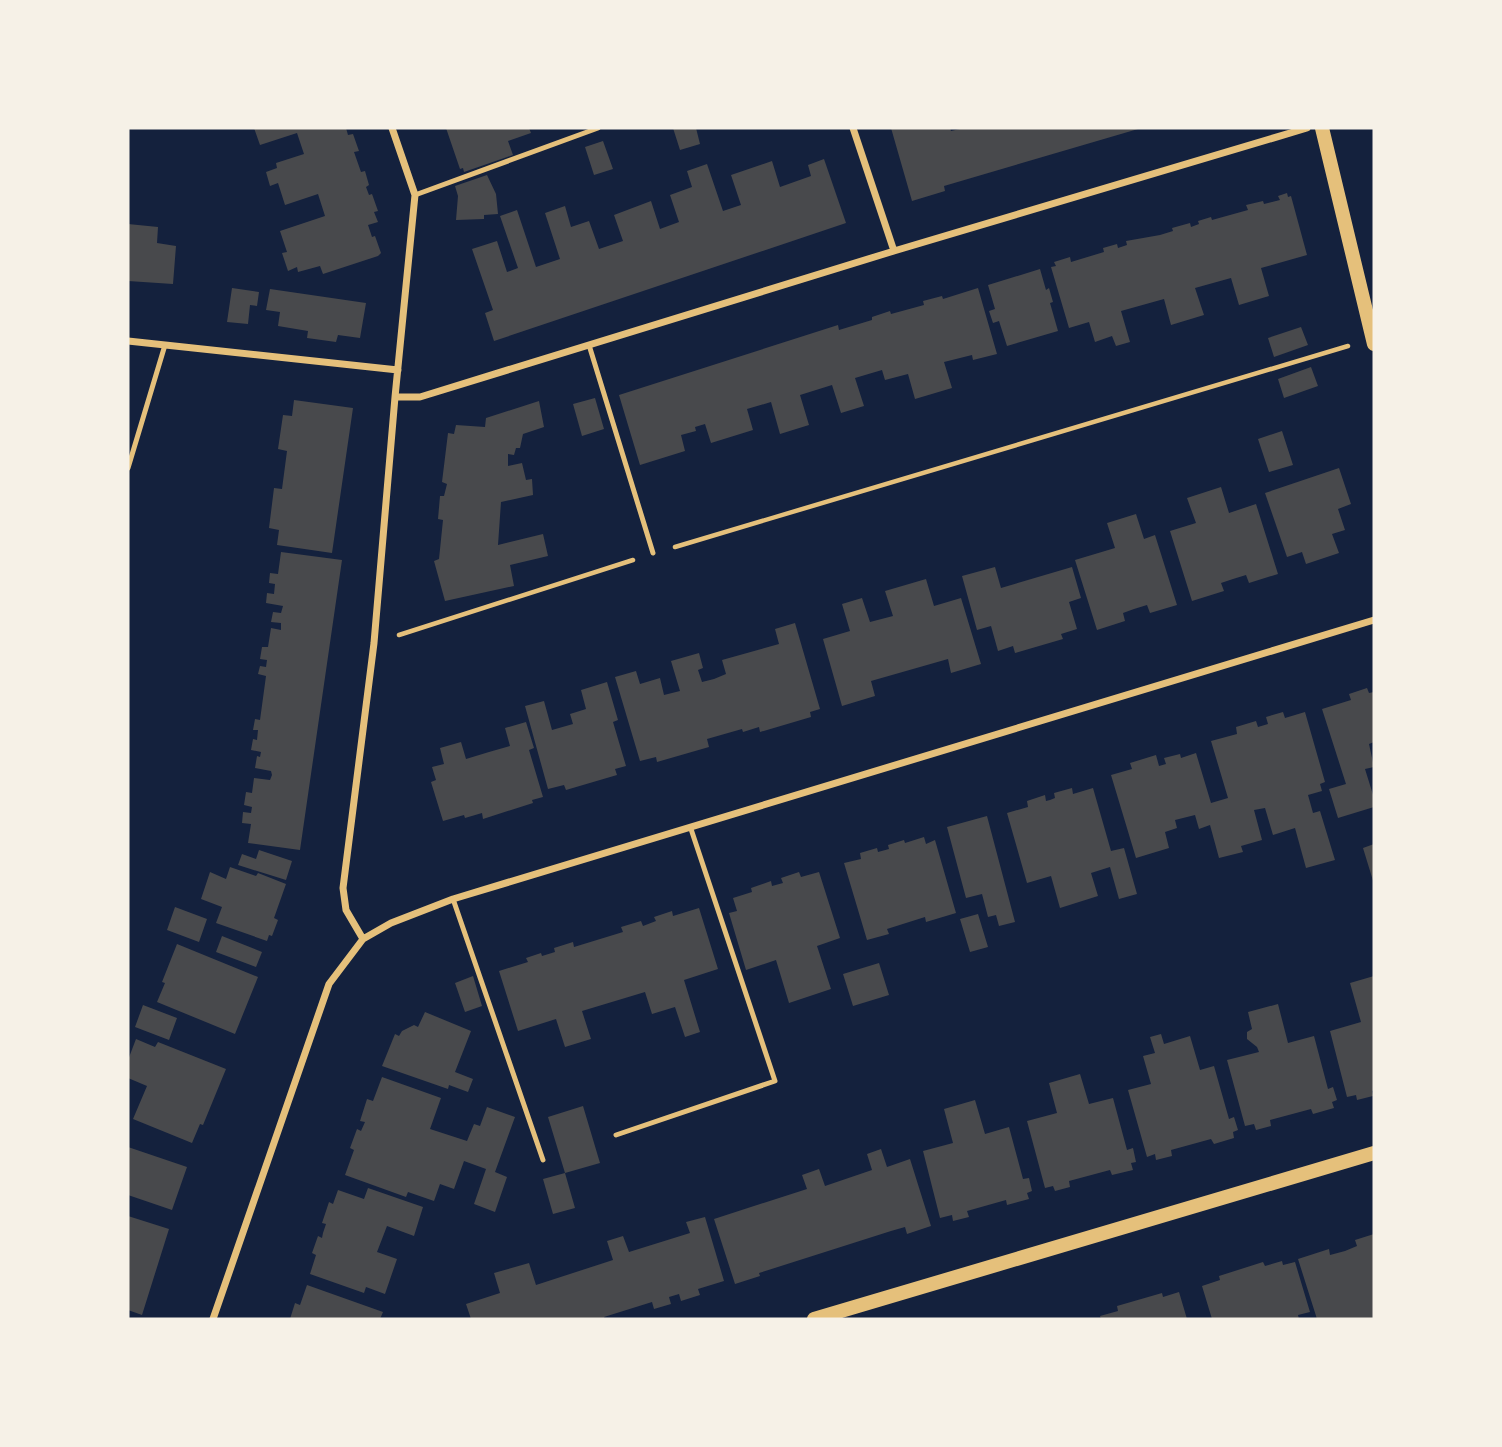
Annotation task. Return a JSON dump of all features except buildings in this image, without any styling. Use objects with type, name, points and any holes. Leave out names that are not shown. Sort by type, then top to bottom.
[{"type":"main road","points":[[1322,128],[1374,342]]},
{"type":"main road","points":[[814,1319],[1374,1153]]},
{"type":"street","points":[[363,939],[346,910],[343,888],[374,643],[415,195],[392,128]]},
{"type":"street","points":[[853,128],[894,251]]},
{"type":"street","points":[[395,397],[420,397],[894,251],[1307,128]]},
{"type":"street","points":[[128,341],[398,370]]},
{"type":"street","points":[[213,1319],[329,984],[363,939],[391,923],[453,899],[1374,620]]},
{"type":"lane","points":[[415,195],[598,128]]},
{"type":"lane","points":[[128,468],[165,345]]},
{"type":"lane","points":[[589,345],[653,553]]},
{"type":"lane","points":[[616,1135],[775,1081],[691,829]]},
{"type":"lane","points":[[453,899],[543,1160]]},
{"type":"path","points":[[374,643],[653,553],[1374,342]]}]
